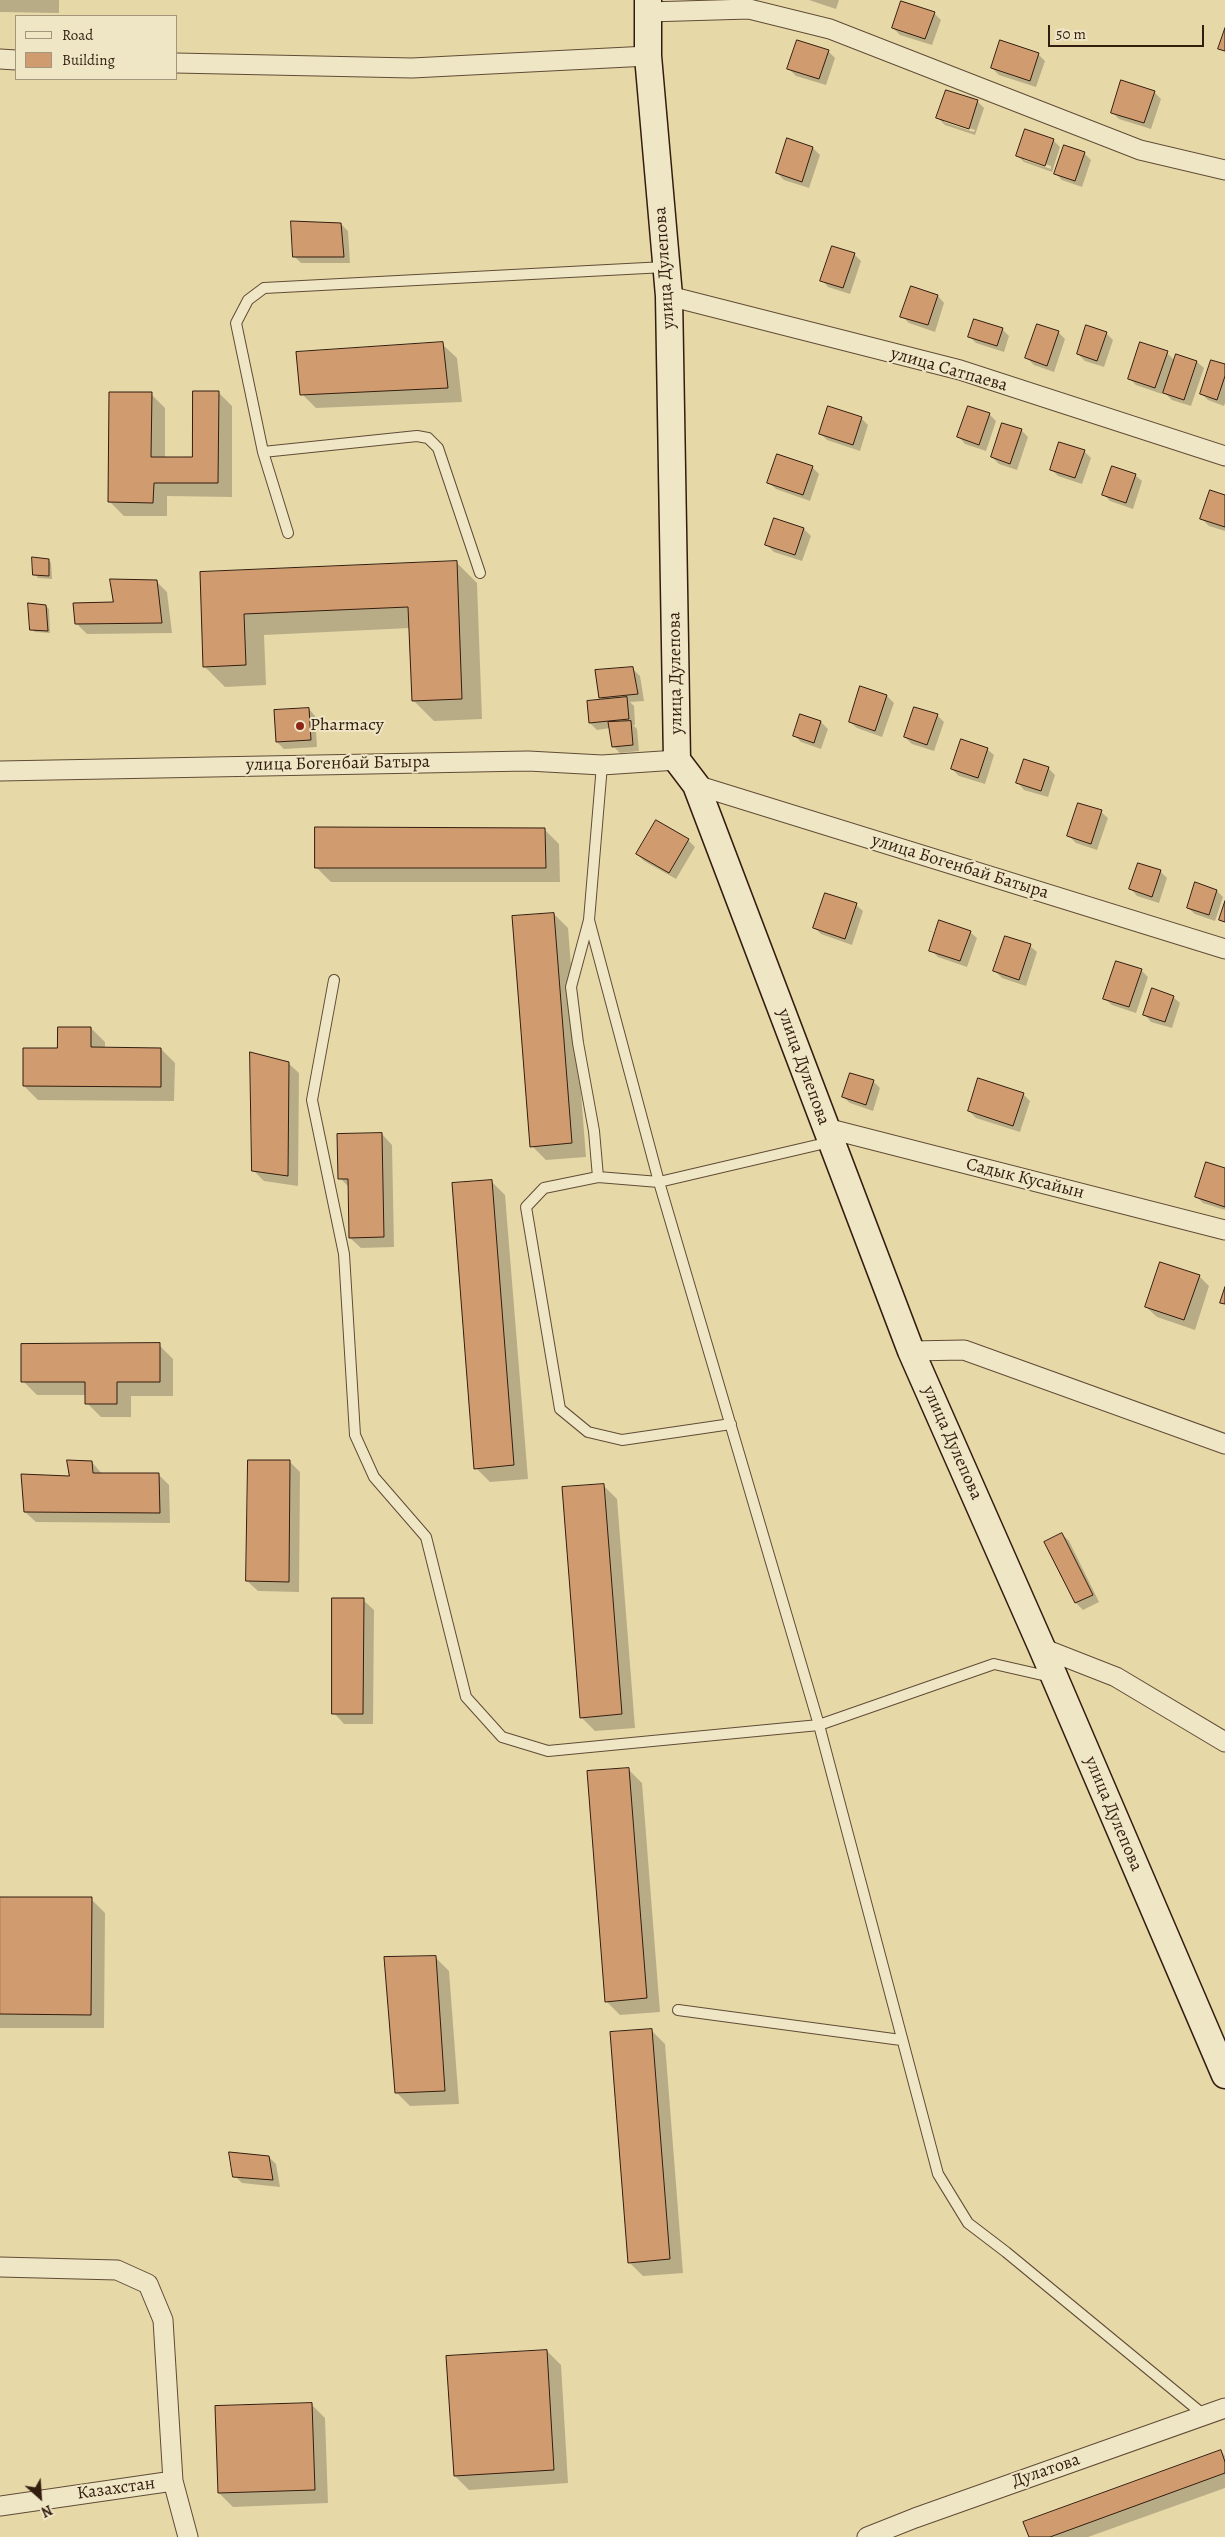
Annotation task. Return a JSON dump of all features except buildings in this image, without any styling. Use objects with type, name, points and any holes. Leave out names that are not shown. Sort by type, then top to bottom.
[{"type":"street","name":"улица Дулепова","points":[[648,6],[648,56],[669,296],[677,760],[696,785],[910,1351],[1042,1648],[1225,2075]]},
{"type":"street","points":[[648,6],[748,9],[830,28],[1140,150],[1225,170]]},
{"type":"street","points":[[178,63],[412,68],[648,56]]},
{"type":"street","points":[[0,59],[15,60]]},
{"type":"street","name":"улица Сатпаева","points":[[669,296],[960,370],[1225,456]]},
{"type":"street","name":"улица Богенбай Батыра","points":[[0,771],[528,761],[602,764],[677,760]]},
{"type":"street","name":"улица Богенбай Батыра","points":[[696,785],[1225,949]]},
{"type":"street","name":"Садык Кусайын","points":[[828,1135],[1225,1230]]},
{"type":"street","points":[[910,1351],[964,1350],[1225,1444]]},
{"type":"street","points":[[1042,1648],[1116,1677],[1225,1742]]},
{"type":"street","points":[[0,2267],[117,2270],[148,2284],[163,2320],[173,2481],[188,2537]]},
{"type":"street","name":"Дулатова","points":[[867,2537],[915,2518],[1225,2408]]},
{"type":"street","name":"Казахстан","points":[[0,2506],[173,2481]]},
{"type":"lane","points":[[288,533],[263,452],[236,324],[248,300],[264,288],[666,267]]},
{"type":"lane","points":[[263,452],[417,436],[428,438],[438,448],[480,573]]},
{"type":"lane","points":[[598,1178],[594,1131],[578,1043],[571,987],[589,920],[602,764]]},
{"type":"lane","points":[[589,920],[660,1182],[818,1725],[938,2174],[968,2223],[1204,2415]]},
{"type":"lane","points":[[334,980],[312,1100],[344,1254],[355,1435],[374,1477],[426,1537],[466,1697],[502,1738],[548,1751],[818,1725],[994,1664],[1055,1678]]},
{"type":"lane","points":[[731,1424],[622,1440],[588,1432],[560,1409],[526,1207],[544,1188],[598,1178],[660,1182],[828,1135]]},
{"type":"lane","points":[[678,2010],[901,2040]]},
{"type":"place","name":"Pharmacy","points":[[300,726]]}]
